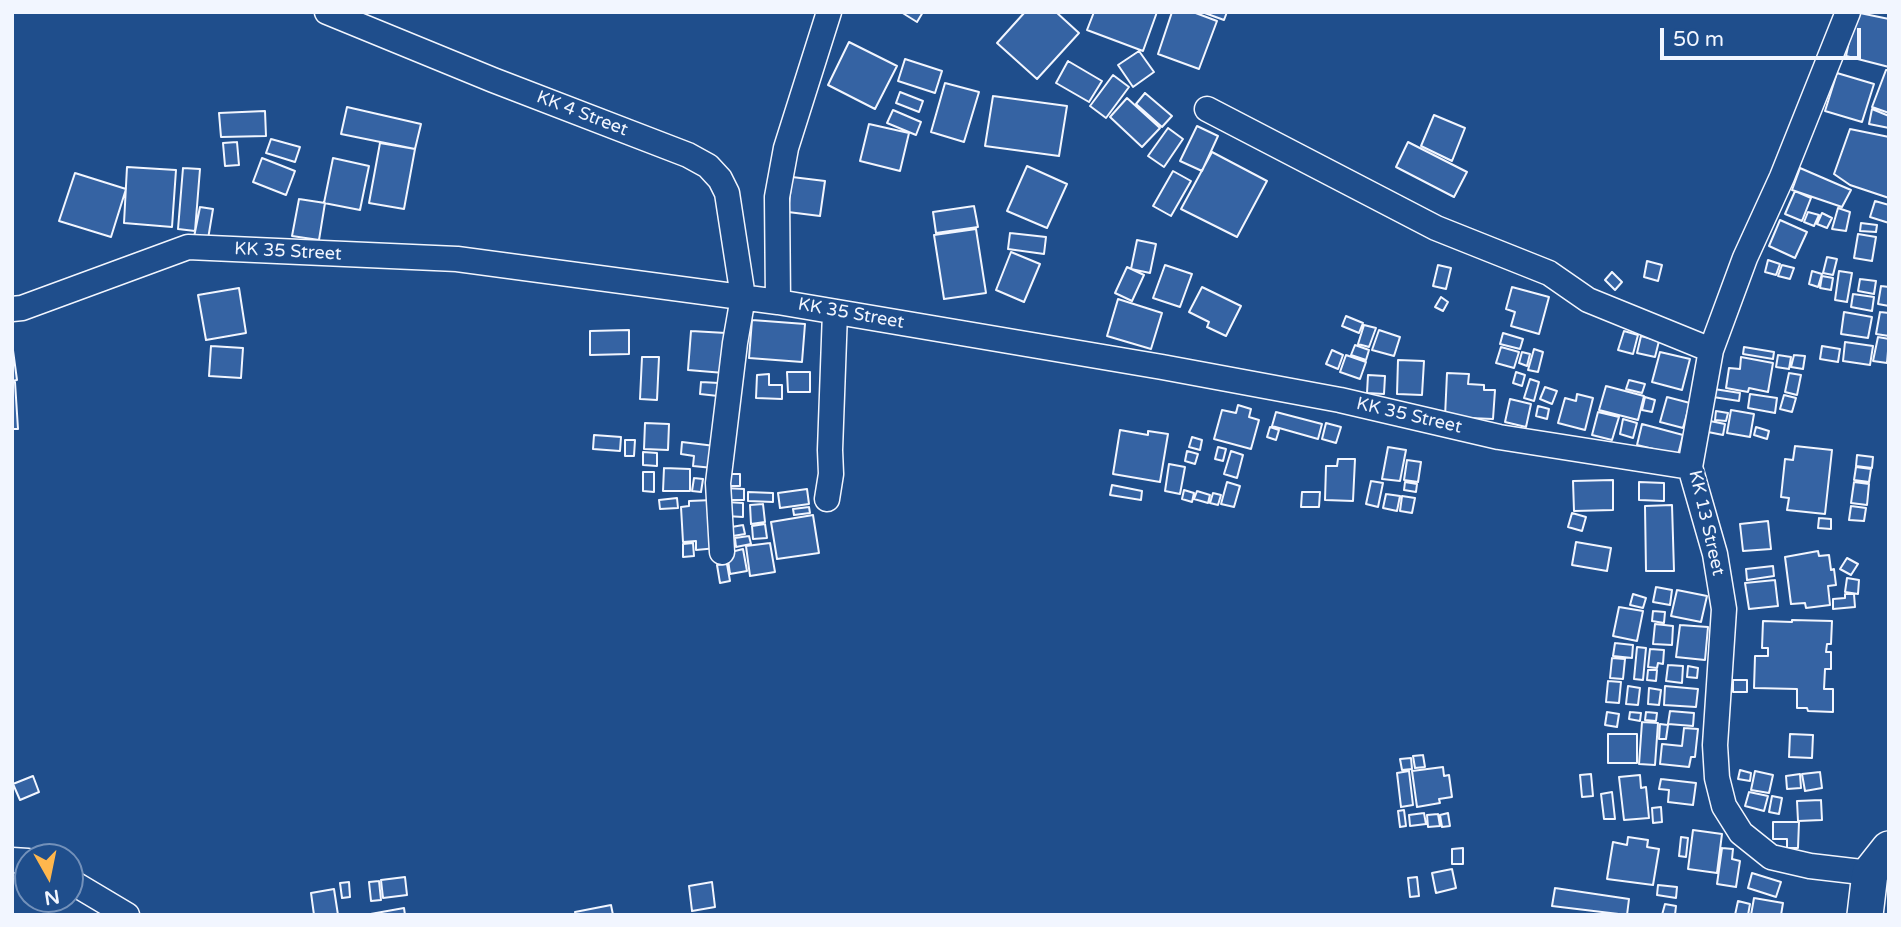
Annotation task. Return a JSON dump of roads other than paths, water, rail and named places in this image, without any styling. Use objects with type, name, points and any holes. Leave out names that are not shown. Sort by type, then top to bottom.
[{"type":"main road","points":[[1865,915],[1879,861]]},
{"type":"street","name":"KK 4 Street","points":[[327,12],[492,80],[688,155],[708,166],[720,179],[727,193],[743,297],[719,483],[722,552]]},
{"type":"street","points":[[778,302],[777,197],[786,148],[829,12]]},
{"type":"street","name":"KK 13 Street","points":[[1848,12],[1782,177],[1745,258],[1711,350],[1690,467],[1715,554],[1724,609],[1715,745],[1717,778],[1724,806],[1741,833],[1771,857],[1810,866],[1879,861]]},
{"type":"street","points":[[1206,109],[1436,228],[1549,273],[1588,300],[1711,350]]},
{"type":"street","name":"KK 35 Street","points":[[12,309],[22,308],[188,247],[457,259],[778,302],[1340,400],[1499,437],[1690,467]]},
{"type":"street","points":[[827,499],[831,474],[835,312]]},
{"type":"street","points":[[84,889],[127,915]]}]
